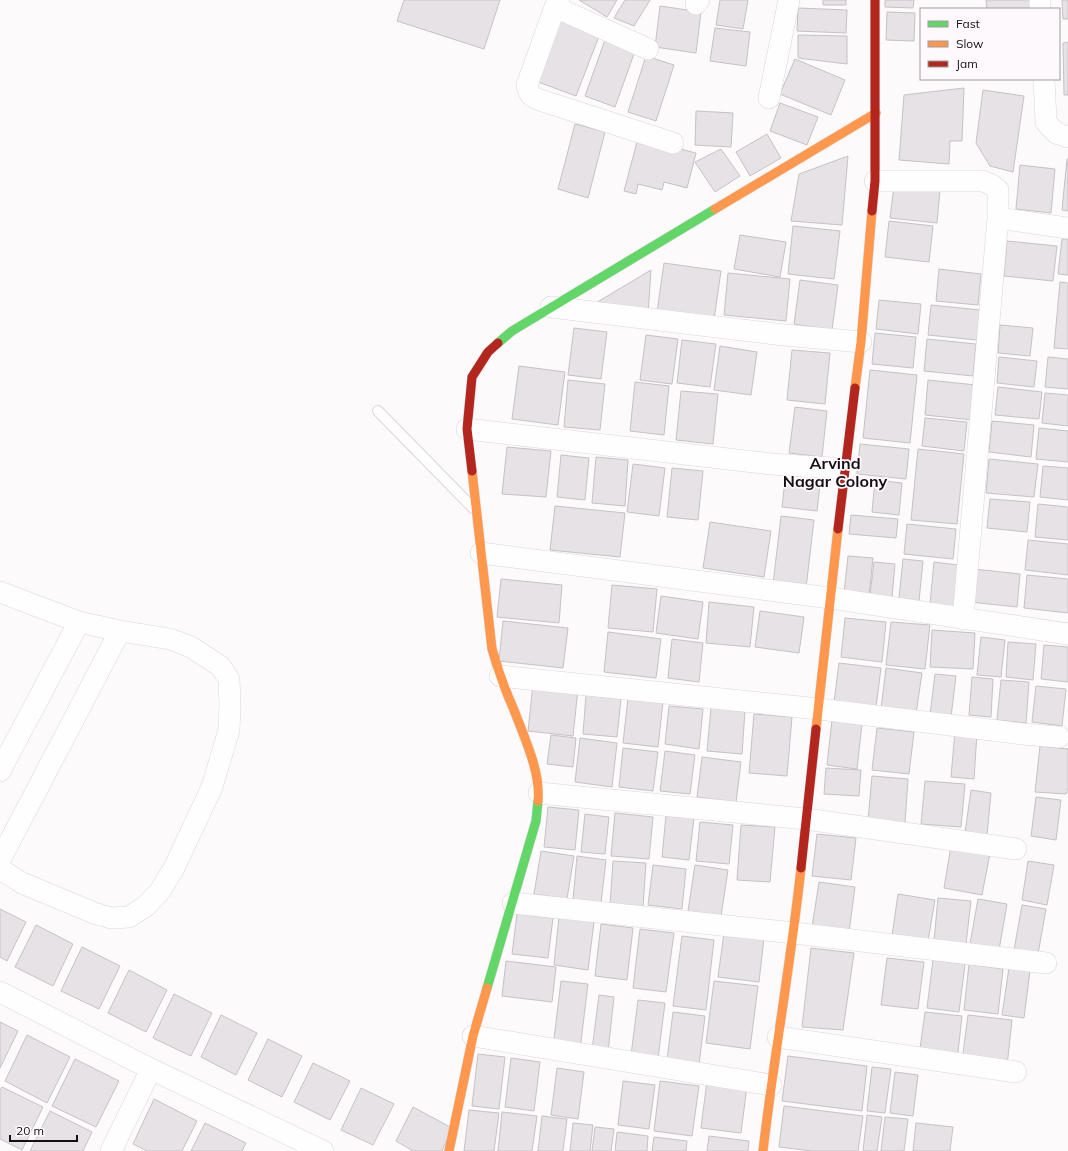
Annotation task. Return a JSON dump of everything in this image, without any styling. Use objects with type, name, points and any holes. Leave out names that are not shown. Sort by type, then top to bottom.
[{"type":"street","points":[[769,98],[790,0]]},
{"type":"street","points":[[764,1151],[771,1085],[794,933],[830,598],[861,342],[875,181],[875,0]]},
{"type":"street","points":[[648,49],[557,3],[527,85],[529,93],[533,97],[540,100],[673,143]]},
{"type":"street","points":[[1044,80],[1046,122],[1056,133],[1068,137]]},
{"type":"street","points":[[449,1151],[473,1036],[536,822],[539,793],[532,756],[500,676],[492,649],[467,429],[472,377],[488,352],[512,331],[876,113]]},
{"type":"street","points":[[875,181],[983,182],[992,185],[998,190],[998,218],[963,619]]},
{"type":"street","points":[[998,218],[1068,228]]},
{"type":"street","points":[[551,307],[784,335],[861,342]]},
{"type":"street","points":[[467,429],[771,464],[846,469]]},
{"type":"street","points":[[481,553],[830,598],[1068,634]]},
{"type":"street","points":[[0,592],[79,622],[120,631],[170,639],[192,647],[220,666],[229,679],[229,730],[212,787],[174,868],[160,891],[146,906],[129,917],[110,918],[94,913],[22,883],[0,869]]},
{"type":"street","points":[[0,771],[79,622]]},
{"type":"street","points":[[0,860],[120,631]]},
{"type":"street","points":[[500,676],[819,708],[1023,734],[1059,737]]},
{"type":"street","points":[[539,793],[806,819],[1016,849]]},
{"type":"street","points":[[513,903],[794,933],[1046,963]]},
{"type":"street","points":[[0,992],[151,1069],[323,1151]]},
{"type":"street","points":[[473,1036],[771,1085]]},
{"type":"street","points":[[778,1037],[1016,1072]]},
{"type":"street","points":[[111,1151],[151,1069]]},
{"type":"lane","points":[[378,412],[466,502],[476,510]]},
{"type":"building","points":[[404,0],[500,0],[484,49],[397,21]]},
{"type":"building","points":[[579,0],[617,0],[607,17]]},
{"type":"building","points":[[625,0],[650,0],[634,26],[614,18]]},
{"type":"building","points":[[720,0],[748,0],[743,29],[716,25]]},
{"type":"building","points":[[823,0],[846,0],[846,5],[823,5]]},
{"type":"building","points":[[885,0],[914,0],[913,8],[885,7]]},
{"type":"building","points":[[986,0],[1035,0],[1034,8],[987,8]]},
{"type":"building","points":[[1062,0],[1068,0],[1068,19],[1063,19]]},
{"type":"building","points":[[660,6],[701,12],[696,53],[655,47]]},
{"type":"building","points":[[798,8],[847,10],[846,33],[797,31]]},
{"type":"building","points":[[887,12],[915,13],[914,41],[886,40]]},
{"type":"building","points":[[562,16],[601,31],[576,96],[538,82]]},
{"type":"building","points":[[715,28],[750,32],[746,66],[710,61]]},
{"type":"building","points":[[798,35],[847,36],[847,64],[798,58]]},
{"type":"building","points":[[605,40],[635,51],[615,107],[585,96]]},
{"type":"building","points":[[1068,42],[1068,95],[1064,95],[1063,43]]},
{"type":"building","points":[[646,56],[674,65],[656,121],[628,112]]},
{"type":"building","points":[[795,59],[845,80],[831,115],[780,94]]},
{"type":"building","points":[[964,88],[962,141],[950,141],[949,164],[899,160],[904,95]]},
{"type":"building","points":[[983,90],[1024,96],[1013,172],[990,166],[976,143]]},
{"type":"building","points":[[780,103],[818,117],[807,145],[770,131]]},
{"type":"building","points":[[696,111],[733,113],[731,147],[695,145]]},
{"type":"building","points":[[575,124],[605,132],[588,198],[558,189]]},
{"type":"building","points":[[767,134],[781,158],[750,176],[736,152]]},
{"type":"building","points":[[638,138],[696,153],[687,188],[664,182],[662,190],[638,184],[636,194],[624,191]]},
{"type":"building","points":[[721,149],[740,176],[715,192],[695,162]]},
{"type":"building","points":[[848,156],[842,225],[791,221],[799,174]]},
{"type":"building","points":[[1068,159],[1068,211],[1062,210]]},
{"type":"building","points":[[1020,165],[1055,169],[1051,213],[1016,209]]},
{"type":"building","points":[[894,185],[940,190],[937,223],[890,218]]},
{"type":"building","points":[[889,221],[933,226],[929,262],[885,257]]},
{"type":"building","points":[[793,226],[840,231],[834,279],[788,274]]},
{"type":"building","points":[[740,235],[786,242],[780,277],[734,269]]},
{"type":"building","points":[[1062,239],[1068,239],[1068,275],[1058,274]]},
{"type":"building","points":[[1007,241],[1057,246],[1053,281],[1004,276]]},
{"type":"building","points":[[664,263],[721,271],[714,320],[657,312]]},
{"type":"building","points":[[939,269],[981,274],[978,305],[936,301]]},
{"type":"building","points":[[651,270],[648,315],[594,304]]},
{"type":"building","points":[[728,273],[790,279],[786,321],[724,315]]},
{"type":"building","points":[[800,280],[838,285],[832,330],[794,324]]},
{"type":"building","points":[[1060,282],[1068,283],[1068,349],[1054,348]]},
{"type":"building","points":[[879,300],[921,304],[918,334],[876,329]]},
{"type":"building","points":[[931,305],[980,310],[977,340],[928,335]]},
{"type":"building","points":[[1000,325],[1033,328],[1030,356],[998,353]]},
{"type":"building","points":[[574,328],[607,332],[601,379],[568,375]]},
{"type":"building","points":[[875,333],[916,337],[913,368],[872,364]]},
{"type":"building","points":[[646,335],[678,339],[672,384],[640,380]]},
{"type":"building","points":[[927,339],[976,344],[973,376],[924,371]]},
{"type":"building","points":[[682,340],[716,344],[710,387],[677,383]]},
{"type":"building","points":[[720,346],[757,352],[751,395],[714,390]]},
{"type":"building","points":[[792,350],[830,353],[825,404],[787,400]]},
{"type":"building","points":[[999,357],[1037,361],[1034,387],[997,383]]},
{"type":"building","points":[[1048,357],[1068,359],[1068,389],[1045,387]]},
{"type":"building","points":[[519,366],[565,372],[558,425],[512,419]]},
{"type":"building","points":[[870,370],[917,375],[910,443],[863,438]]},
{"type":"building","points":[[568,380],[605,384],[600,430],[564,427]]},
{"type":"building","points":[[928,380],[976,385],[972,420],[925,415]]},
{"type":"building","points":[[635,382],[669,386],[664,435],[630,431]]},
{"type":"building","points":[[998,387],[1042,392],[1039,419],[995,415]]},
{"type":"building","points":[[681,391],[718,394],[713,444],[676,440]]},
{"type":"building","points":[[1045,393],[1068,395],[1068,426],[1042,423]]},
{"type":"building","points":[[795,407],[827,411],[822,457],[789,453]]},
{"type":"building","points":[[925,418],[967,422],[964,451],[922,446]]},
{"type":"building","points":[[992,421],[1034,425],[1031,457],[989,452]]},
{"type":"building","points":[[1039,428],[1068,431],[1068,462],[1036,459]]},
{"type":"building","points":[[860,444],[909,449],[906,479],[857,474]]},
{"type":"building","points":[[507,447],[551,451],[546,497],[502,494]]},
{"type":"building","points":[[918,449],[964,454],[957,524],[911,520]]},
{"type":"building","points":[[561,455],[589,458],[585,500],[557,497]]},
{"type":"building","points":[[596,457],[628,460],[625,506],[592,503]]},
{"type":"building","points":[[989,459],[1038,464],[1034,497],[986,493]]},
{"type":"building","points":[[633,464],[665,468],[659,516],[627,512]]},
{"type":"building","points":[[1043,466],[1068,468],[1068,500],[1040,497]]},
{"type":"building","points":[[672,468],[703,471],[698,520],[667,517]]},
{"type":"building","points":[[875,480],[902,483],[899,515],[872,512]]},
{"type":"building","points":[[785,481],[820,485],[817,511],[782,507]]},
{"type":"building","points":[[990,499],[1030,502],[1027,532],[987,528]]},
{"type":"building","points":[[1038,504],[1068,507],[1068,540],[1035,537]]},
{"type":"building","points":[[555,506],[625,513],[620,557],[550,550]]},
{"type":"building","points":[[851,515],[898,519],[896,538],[849,534]]},
{"type":"building","points":[[781,516],[814,520],[806,588],[773,584]]},
{"type":"building","points":[[710,522],[771,531],[764,577],[703,568]]},
{"type":"building","points":[[907,524],[956,529],[953,559],[904,554]]},
{"type":"building","points":[[1028,540],[1068,544],[1068,575],[1025,570]]},
{"type":"building","points":[[848,556],[873,558],[869,595],[844,593]]},
{"type":"building","points":[[903,559],[923,561],[919,601],[899,598]]},
{"type":"building","points":[[874,562],[895,564],[892,598],[870,595]]},
{"type":"building","points":[[934,562],[958,565],[954,606],[930,604]]},
{"type":"building","points":[[974,569],[1020,574],[1017,607],[970,602]]},
{"type":"building","points":[[1027,575],[1068,579],[1068,613],[1024,608]]},
{"type":"building","points":[[501,579],[562,585],[559,623],[497,617]]},
{"type":"building","points":[[612,585],[657,589],[653,632],[608,628]]},
{"type":"building","points":[[661,596],[703,602],[698,639],[656,633]]},
{"type":"building","points":[[709,602],[754,607],[750,647],[706,643]]},
{"type":"building","points":[[760,611],[804,617],[799,653],[755,647]]},
{"type":"building","points":[[845,618],[886,622],[882,662],[841,657]]},
{"type":"building","points":[[503,621],[568,628],[563,668],[499,661]]},
{"type":"building","points":[[891,622],[930,625],[925,669],[886,665]]},
{"type":"building","points":[[932,630],[975,633],[973,669],[930,667]]},
{"type":"building","points":[[608,632],[661,639],[656,678],[604,672]]},
{"type":"building","points":[[981,637],[1005,640],[1001,677],[977,675]]},
{"type":"building","points":[[672,639],[703,643],[699,682],[668,678]]},
{"type":"building","points":[[1008,642],[1036,644],[1033,680],[1006,677]]},
{"type":"building","points":[[1044,645],[1068,647],[1068,682],[1041,679]]},
{"type":"building","points":[[839,663],[881,668],[876,707],[834,702]]},
{"type":"building","points":[[886,668],[922,673],[916,714],[881,709]]},
{"type":"building","points":[[935,674],[956,676],[951,717],[930,715]]},
{"type":"building","points":[[972,677],[993,679],[991,717],[969,715]]},
{"type":"building","points":[[1001,680],[1029,682],[1026,723],[997,720]]},
{"type":"building","points":[[533,684],[578,689],[573,736],[528,731]]},
{"type":"building","points":[[1036,686],[1066,689],[1062,726],[1032,722]]},
{"type":"building","points":[[586,695],[621,699],[617,737],[583,734]]},
{"type":"building","points":[[628,698],[663,702],[658,747],[623,743]]},
{"type":"building","points":[[669,706],[703,709],[699,749],[665,744]]},
{"type":"building","points":[[711,708],[745,711],[742,754],[707,751]]},
{"type":"building","points":[[754,714],[792,717],[787,776],[749,773]]},
{"type":"building","points":[[832,720],[862,724],[857,769],[827,765]]},
{"type":"building","points":[[877,728],[914,732],[909,774],[872,770]]},
{"type":"building","points":[[955,731],[977,733],[974,779],[951,777]]},
{"type":"building","points":[[551,735],[576,738],[573,767],[547,764]]},
{"type":"building","points":[[580,738],[617,743],[612,787],[575,782]]},
{"type":"building","points":[[1040,746],[1068,749],[1068,789],[1066,794],[1035,792]]},
{"type":"building","points":[[623,748],[658,752],[653,791],[619,787]]},
{"type":"building","points":[[665,751],[695,755],[690,794],[660,791]]},
{"type":"building","points":[[702,757],[741,762],[736,802],[697,797]]},
{"type":"building","points":[[826,768],[861,770],[859,796],[824,794]]},
{"type":"building","points":[[872,776],[908,779],[905,823],[868,820]]},
{"type":"building","points":[[925,781],[965,784],[961,827],[921,824]]},
{"type":"building","points":[[971,790],[991,793],[987,835],[965,833]]},
{"type":"building","points":[[1036,797],[1061,800],[1056,840],[1031,836]]},
{"type":"building","points":[[548,807],[579,810],[575,850],[544,847]]},
{"type":"building","points":[[615,813],[653,817],[649,859],[611,856]]},
{"type":"building","points":[[585,814],[609,817],[605,854],[581,852]]},
{"type":"building","points":[[666,815],[694,818],[689,860],[662,857]]},
{"type":"building","points":[[700,822],[733,825],[729,864],[696,861]]},
{"type":"building","points":[[741,825],[775,827],[770,882],[737,880]]},
{"type":"building","points":[[817,834],[856,838],[851,880],[812,876]]},
{"type":"building","points":[[951,846],[990,853],[982,895],[944,888]]},
{"type":"building","points":[[541,851],[574,856],[567,899],[534,894]]},
{"type":"building","points":[[577,856],[606,860],[601,903],[573,900]]},
{"type":"building","points":[[613,861],[646,863],[643,908],[610,906]]},
{"type":"building","points":[[1028,861],[1054,865],[1047,905],[1022,900]]},
{"type":"building","points":[[653,865],[686,869],[682,909],[648,905]]},
{"type":"building","points":[[695,865],[728,870],[721,916],[688,911]]},
{"type":"building","points":[[819,882],[855,887],[849,932],[812,927]]},
{"type":"building","points":[[898,894],[935,900],[928,941],[892,936]]},
{"type":"building","points":[[938,898],[971,901],[966,944],[934,941]]},
{"type":"building","points":[[978,899],[1007,904],[999,950],[970,944]]},
{"type":"building","points":[[1022,905],[1046,909],[1038,954],[1014,950]]},
{"type":"building","points":[[0,909],[26,922],[7,961],[0,957]]},
{"type":"building","points":[[517,914],[553,918],[548,958],[512,954]]},
{"type":"building","points":[[559,917],[594,922],[588,970],[554,965]]},
{"type":"building","points":[[601,924],[633,928],[627,980],[595,976]]},
{"type":"building","points":[[36,925],[73,944],[53,986],[15,967]]},
{"type":"building","points":[[640,929],[674,933],[666,992],[633,988]]},
{"type":"building","points":[[724,933],[764,938],[759,982],[718,977]]},
{"type":"building","points":[[682,936],[714,940],[706,1010],[673,1006]]},
{"type":"building","points":[[82,947],[120,966],[99,1009],[61,991]]},
{"type":"building","points":[[811,948],[854,953],[843,1030],[802,1027]]},
{"type":"building","points":[[887,958],[924,962],[918,1009],[881,1005]]},
{"type":"building","points":[[933,960],[965,964],[959,1012],[927,1008]]},
{"type":"building","points":[[506,961],[556,967],[552,1002],[502,996]]},
{"type":"building","points":[[969,964],[1003,969],[998,1014],[964,1010]]},
{"type":"building","points":[[1009,968],[1030,971],[1024,1018],[1002,1015]]},
{"type":"building","points":[[129,970],[167,990],[146,1032],[108,1013]]},
{"type":"building","points":[[561,981],[588,984],[580,1050],[553,1047]]},
{"type":"building","points":[[714,981],[758,986],[750,1049],[706,1043]]},
{"type":"building","points":[[174,994],[212,1013],[191,1056],[153,1038]]},
{"type":"building","points":[[599,995],[614,997],[608,1052],[592,1050]]},
{"type":"building","points":[[638,1000],[665,1003],[658,1058],[631,1055]]},
{"type":"building","points":[[673,1012],[705,1016],[699,1064],[667,1060]]},
{"type":"building","points":[[925,1012],[962,1016],[957,1061],[919,1056]]},
{"type":"building","points":[[221,1015],[257,1033],[236,1075],[201,1057]]},
{"type":"building","points":[[968,1015],[1012,1020],[1007,1066],[962,1061]]},
{"type":"building","points":[[0,1022],[18,1031],[0,1068]]},
{"type":"building","points":[[27,1035],[70,1057],[47,1103],[5,1081]]},
{"type":"building","points":[[268,1039],[302,1056],[282,1097],[248,1080]]},
{"type":"building","points":[[478,1054],[505,1057],[499,1109],[472,1106]]},
{"type":"building","points":[[788,1056],[867,1066],[862,1111],[782,1101]]},
{"type":"building","points":[[511,1058],[540,1062],[534,1111],[505,1107]]},
{"type":"building","points":[[75,1059],[119,1081],[96,1127],[52,1106]]},
{"type":"building","points":[[313,1063],[350,1081],[330,1120],[294,1102]]},
{"type":"building","points":[[872,1067],[891,1069],[885,1113],[867,1111]]},
{"type":"building","points":[[557,1068],[584,1072],[578,1119],[551,1115]]},
{"type":"building","points":[[895,1072],[918,1075],[913,1116],[890,1113]]},
{"type":"building","points":[[623,1081],[655,1085],[649,1129],[618,1125]]},
{"type":"building","points":[[660,1081],[699,1086],[692,1136],[654,1131]]},
{"type":"building","points":[[707,1081],[747,1086],[741,1133],[701,1128]]},
{"type":"building","points":[[2,1087],[43,1107],[22,1150],[0,1139],[0,1090]]},
{"type":"building","points":[[361,1088],[394,1104],[373,1145],[341,1130]]},
{"type":"building","points":[[154,1099],[197,1121],[182,1151],[147,1151],[133,1144]]},
{"type":"building","points":[[784,1106],[863,1116],[858,1151],[812,1151],[779,1147]]},
{"type":"building","points":[[413,1107],[452,1128],[442,1151],[413,1151],[396,1141]]},
{"type":"building","points":[[469,1110],[499,1113],[494,1151],[464,1151]]},
{"type":"building","points":[[50,1111],[92,1132],[83,1151],[30,1151]]},
{"type":"building","points":[[502,1112],[537,1116],[532,1151],[498,1151]]},
{"type":"building","points":[[867,1115],[882,1117],[877,1151],[863,1151]]},
{"type":"building","points":[[542,1116],[567,1119],[563,1151],[538,1151]]},
{"type":"building","points":[[885,1117],[908,1119],[904,1151],[881,1151]]},
{"type":"building","points":[[205,1123],[246,1143],[242,1151],[191,1151]]},
{"type":"building","points":[[573,1123],[593,1125],[590,1151],[570,1151]]},
{"type":"building","points":[[916,1123],[953,1127],[950,1151],[913,1151]]},
{"type":"building","points":[[595,1127],[614,1129],[611,1151],[592,1151]]},
{"type":"building","points":[[617,1132],[648,1136],[647,1151],[615,1151]]},
{"type":"building","points":[[709,1136],[749,1141],[748,1151],[707,1151]]},
{"type":"building","points":[[654,1137],[687,1141],[686,1151],[652,1151]]},
{"type":"traffic: fast","points":[[498,343],[512,331],[715,209]]},
{"type":"traffic: fast","points":[[487,988],[536,821],[538,801]]},
{"type":"traffic: slow","points":[[715,209],[876,113]]},
{"type":"traffic: slow","points":[[855,388],[861,342],[872,211]]},
{"type":"traffic: slow","points":[[472,471],[492,649],[502,680],[531,755],[537,778],[538,801]]},
{"type":"traffic: slow","points":[[816,729],[838,529]]},
{"type":"traffic: slow","points":[[763,1151],[801,868]]},
{"type":"traffic: slow","points":[[449,1151],[473,1036],[487,988]]},
{"type":"traffic: jam","points":[[872,211],[875,181],[875,0]]},
{"type":"traffic: jam","points":[[472,471],[467,429],[472,377],[488,352],[498,343]]},
{"type":"traffic: jam","points":[[838,529],[855,388]]},
{"type":"traffic: jam","points":[[801,868],[816,729]]},
{"type":"district","name":"Arvind Nagar Colony","points":[[835,472]]}]
